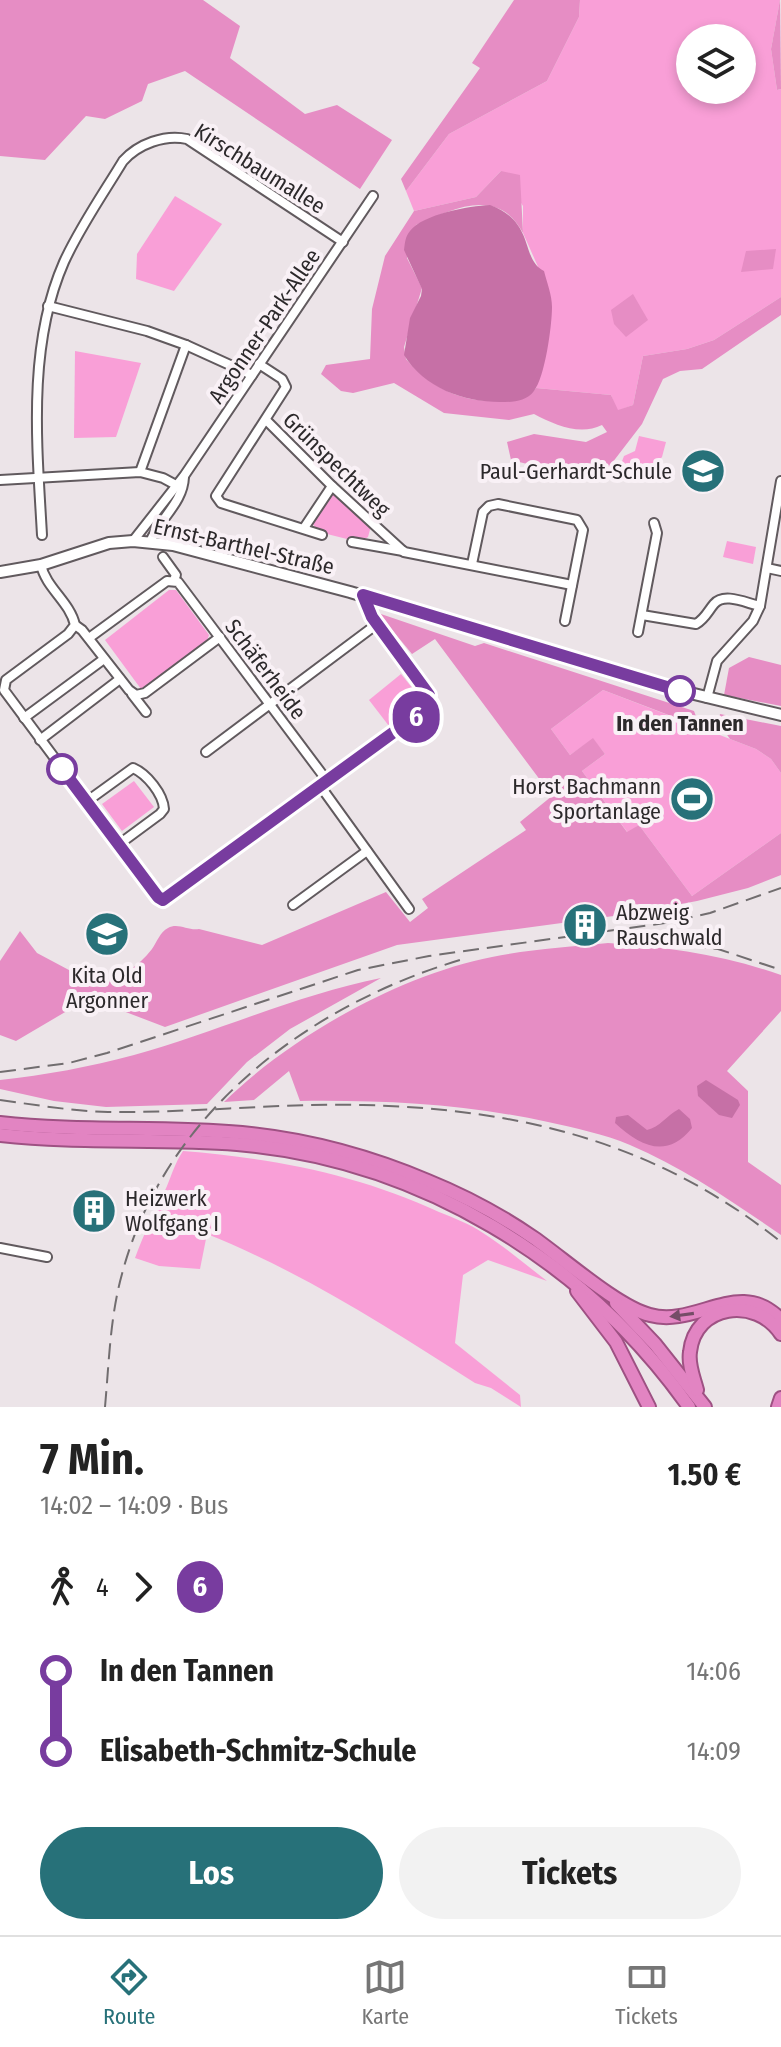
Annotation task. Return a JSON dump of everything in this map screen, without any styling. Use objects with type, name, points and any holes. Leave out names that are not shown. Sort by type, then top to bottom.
[{"type":"highway","points":[[0,1123],[239,1133],[301,1142],[360,1156],[433,1183],[472,1202],[510,1223],[627,1305],[655,1317],[682,1317],[739,1301],[758,1304],[781,1320]]},
{"type":"highway","points":[[0,1135],[238,1145],[324,1159],[400,1182],[460,1209],[522,1243],[563,1273],[598,1301],[698,1405]]},
{"type":"highway","points":[[563,1273],[616,1342],[649,1407]]},
{"type":"highway","points":[[583,1274],[655,1344],[698,1405]]},
{"type":"highway","points":[[698,1405],[690,1353],[695,1334],[709,1319],[720,1312],[747,1310],[766,1317],[781,1334]]},
{"type":"street","name":"Kirschbaumallee","points":[[42,535],[38,478],[38,387],[48,306],[72,246],[123,161],[136,148],[178,137],[192,142],[343,242]]},
{"type":"street","name":"Argonner-Park-Allee","points":[[133,541],[184,476],[373,196]]},
{"type":"street","points":[[48,306],[147,331],[252,375]]},
{"type":"street","points":[[140,472],[186,345]]},
{"type":"street","name":"Grünspechtweg","points":[[259,364],[286,385],[266,420],[404,552]]},
{"type":"street","points":[[266,420],[216,496],[221,503],[322,535]]},
{"type":"street","points":[[0,480],[140,472],[176,485]]},
{"type":"street","name":"Argonner-Park-Allee","points":[[150,542],[159,523],[182,495],[184,476]]},
{"type":"street","points":[[781,481],[760,606],[753,621],[717,661],[707,698],[781,715]]},
{"type":"street","points":[[304,528],[332,486]]},
{"type":"street","points":[[472,564],[483,512],[489,506],[498,504],[577,520],[583,530],[565,621]]},
{"type":"street","points":[[776,507],[781,516]]},
{"type":"street","points":[[638,632],[657,533],[654,523]]},
{"type":"street","points":[[772,541],[781,528]]},
{"type":"street","name":"Ernst-Barthel-Straße","points":[[0,572],[41,565],[85,549],[133,541],[150,542],[225,557],[363,595],[707,698]]},
{"type":"street","name":"Grünspechtweg","points":[[352,542],[572,585]]},
{"type":"street","name":"Schäferheide","points":[[163,557],[176,575],[174,580],[182,585],[270,704],[409,909]]},
{"type":"street","points":[[41,565],[46,580],[72,614],[75,625],[89,638],[146,712]]},
{"type":"street","points":[[767,568],[781,571]]},
{"type":"street","points":[[89,638],[167,581],[174,580]]},
{"type":"street","points":[[75,625],[68,634],[3,684],[4,690],[118,845],[163,900],[427,708],[429,695],[377,624],[363,595]]},
{"type":"street","points":[[642,615],[696,624],[717,600],[724,597],[760,606]]},
{"type":"street","points":[[206,752],[377,624]]},
{"type":"street","points":[[129,690],[136,695],[145,693],[220,637]]},
{"type":"street","points":[[24,718],[104,659]]},
{"type":"street","points":[[40,740],[120,679]]},
{"type":"street","points":[[86,802],[133,768],[142,772],[162,799],[164,809],[118,845]]},
{"type":"street","points":[[293,905],[367,851]]},
{"type":"street","points":[[0,1248],[47,1257]]},
{"type":"shaded area","points":[[0,0],[203,0],[240,26],[230,58],[305,114],[337,105],[392,140],[360,189],[185,71],[148,84],[142,101],[105,119],[86,116],[45,160],[0,156]]},
{"type":"shaded area","points":[[514,0],[580,0],[579,17],[547,81],[449,134],[406,191],[401,179],[480,68],[472,63]]},
{"type":"shaded area","points":[[580,0],[780,0],[771,49],[777,90],[781,89],[781,297],[714,340],[687,349],[643,356],[633,405],[617,411],[611,395],[536,388],[548,342],[539,269],[523,233],[523,206],[501,171],[476,197],[414,211],[406,191],[449,134],[547,81],[579,17]]},
{"type":"shaded area","points":[[780,0],[781,89],[777,90],[771,49]]},
{"type":"shaded area","points":[[501,171],[520,175],[523,233],[513,219],[501,210],[488,206],[460,208],[416,225],[407,258],[422,288],[404,347],[406,359],[441,388],[484,401],[526,395],[536,388],[611,395],[618,410],[633,405],[643,356],[687,349],[714,340],[781,297],[781,315],[702,369],[680,371],[663,379],[642,424],[609,467],[568,474],[511,460],[507,442],[534,434],[586,442],[607,432],[602,425],[576,429],[534,414],[509,420],[444,413],[394,383],[353,393],[341,391],[321,374],[326,365],[370,359],[372,309],[385,256],[414,211],[476,197]]},
{"type":"shaded area","points":[[175,196],[222,224],[174,291],[136,279],[137,254]]},
{"type":"shaded area","points":[[490,205],[505,212],[521,230],[532,258],[544,271],[552,302],[547,351],[538,384],[527,397],[514,401],[486,401],[446,391],[422,376],[404,355],[410,318],[422,289],[404,250],[408,233],[416,225],[435,216]]},
{"type":"shaded area","points":[[776,249],[773,269],[741,272],[746,251]]},
{"type":"shaded area","points":[[633,294],[648,320],[626,337],[614,324],[611,310]]},
{"type":"shaded area","points":[[75,351],[141,363],[116,437],[74,438]]},
{"type":"shaded area","points":[[639,436],[666,442],[662,457],[649,471],[621,464],[624,456],[635,451]]},
{"type":"shaded area","points":[[332,493],[371,526],[368,537],[359,542],[319,532],[312,523]]},
{"type":"shaded area","points":[[727,541],[756,547],[753,564],[723,557]]},
{"type":"shaded area","points":[[169,590],[176,590],[209,635],[207,641],[141,689],[105,640]]},
{"type":"shaded area","points":[[378,613],[475,646],[484,643],[694,711],[700,727],[603,690],[551,729],[570,755],[593,738],[605,754],[582,771],[627,832],[639,825],[692,896],[781,833],[781,875],[748,888],[697,901],[621,915],[397,945],[165,1027],[89,998],[16,1041],[0,1035],[0,961],[20,931],[37,953],[99,986],[135,967],[163,932],[172,926],[199,929],[262,945],[386,892],[410,922],[428,908],[422,899],[526,830],[520,822],[552,796],[435,639],[412,654]]},
{"type":"shaded area","points":[[749,657],[781,665],[781,706],[724,695],[729,668]]},
{"type":"shaded area","points":[[401,674],[422,700],[389,726],[369,700]]},
{"type":"shaded area","name":"Horst Bachmann Sportanlage","points":[[603,690],[756,749],[771,759],[781,773],[781,833],[692,896],[639,825],[628,833],[582,771],[605,754],[593,739],[570,755],[551,729]]},
{"type":"shaded area","points":[[720,714],[781,726],[781,773],[771,759],[756,749],[730,739],[718,722]]},
{"type":"shaded area","points":[[134,781],[154,807],[122,831],[102,804]]},
{"type":"shaded area","points":[[608,943],[696,953],[781,975],[781,1011],[727,1071],[748,1091],[748,1162],[781,1185],[781,1235],[670,1164],[600,1134],[517,1116],[455,1107],[393,1102],[300,1101],[289,1071],[254,1100],[224,1102],[281,1054],[384,993],[457,966],[506,954]]},
{"type":"shaded area","points":[[381,978],[290,1029],[247,1062],[207,1104],[106,1107],[54,1101],[0,1089],[0,1080],[67,1070],[134,1055],[318,994]]},
{"type":"shaded area","points":[[706,1080],[738,1100],[740,1105],[732,1118],[719,1115],[698,1096],[697,1086]]},
{"type":"shaded area","points":[[679,1109],[690,1119],[692,1128],[683,1138],[664,1146],[644,1143],[615,1123],[616,1117],[628,1115],[647,1130]]},
{"type":"shaded area","points":[[183,1151],[281,1163],[377,1187],[467,1224],[507,1250],[547,1281],[488,1260],[463,1275],[455,1343],[520,1395],[521,1407],[491,1388],[475,1383],[311,1283],[207,1234],[200,1269],[159,1266],[135,1258]]},
{"type":"railway","points":[[0,1072],[69,1063],[107,1053],[358,970],[429,956],[665,923],[710,913],[781,888]]},
{"type":"railway","points":[[618,939],[718,949],[781,970]]},
{"type":"railway","points":[[105,1407],[118,1290],[142,1216],[171,1164],[207,1116],[249,1074],[297,1037],[349,1006],[403,980],[460,960]]},
{"type":"railway","points":[[0,1100],[108,1112],[363,1105],[477,1114],[584,1138],[635,1156],[685,1179],[734,1208],[781,1242]]},
{"type":"bus line","name":"6","points":[[62,769],[163,900],[217,864],[427,708],[429,695],[372,617],[363,595],[680,691]]},
{"type":"place","name":"Paul-Gerhardt-Schule","points":[[703,471]]},
{"type":"place","name":"In den Tannen","points":[[680,691]]},
{"type":"place","name":"Horst Bachmann Sportanlage","points":[[692,799]]},
{"type":"place","name":"Abzweig Rauschwald","points":[[585,925]]},
{"type":"place","name":"Kita Old Argonner","points":[[107,934]]},
{"type":"place","name":"Heizwerk Wolfgang I","points":[[94,1211]]}]
